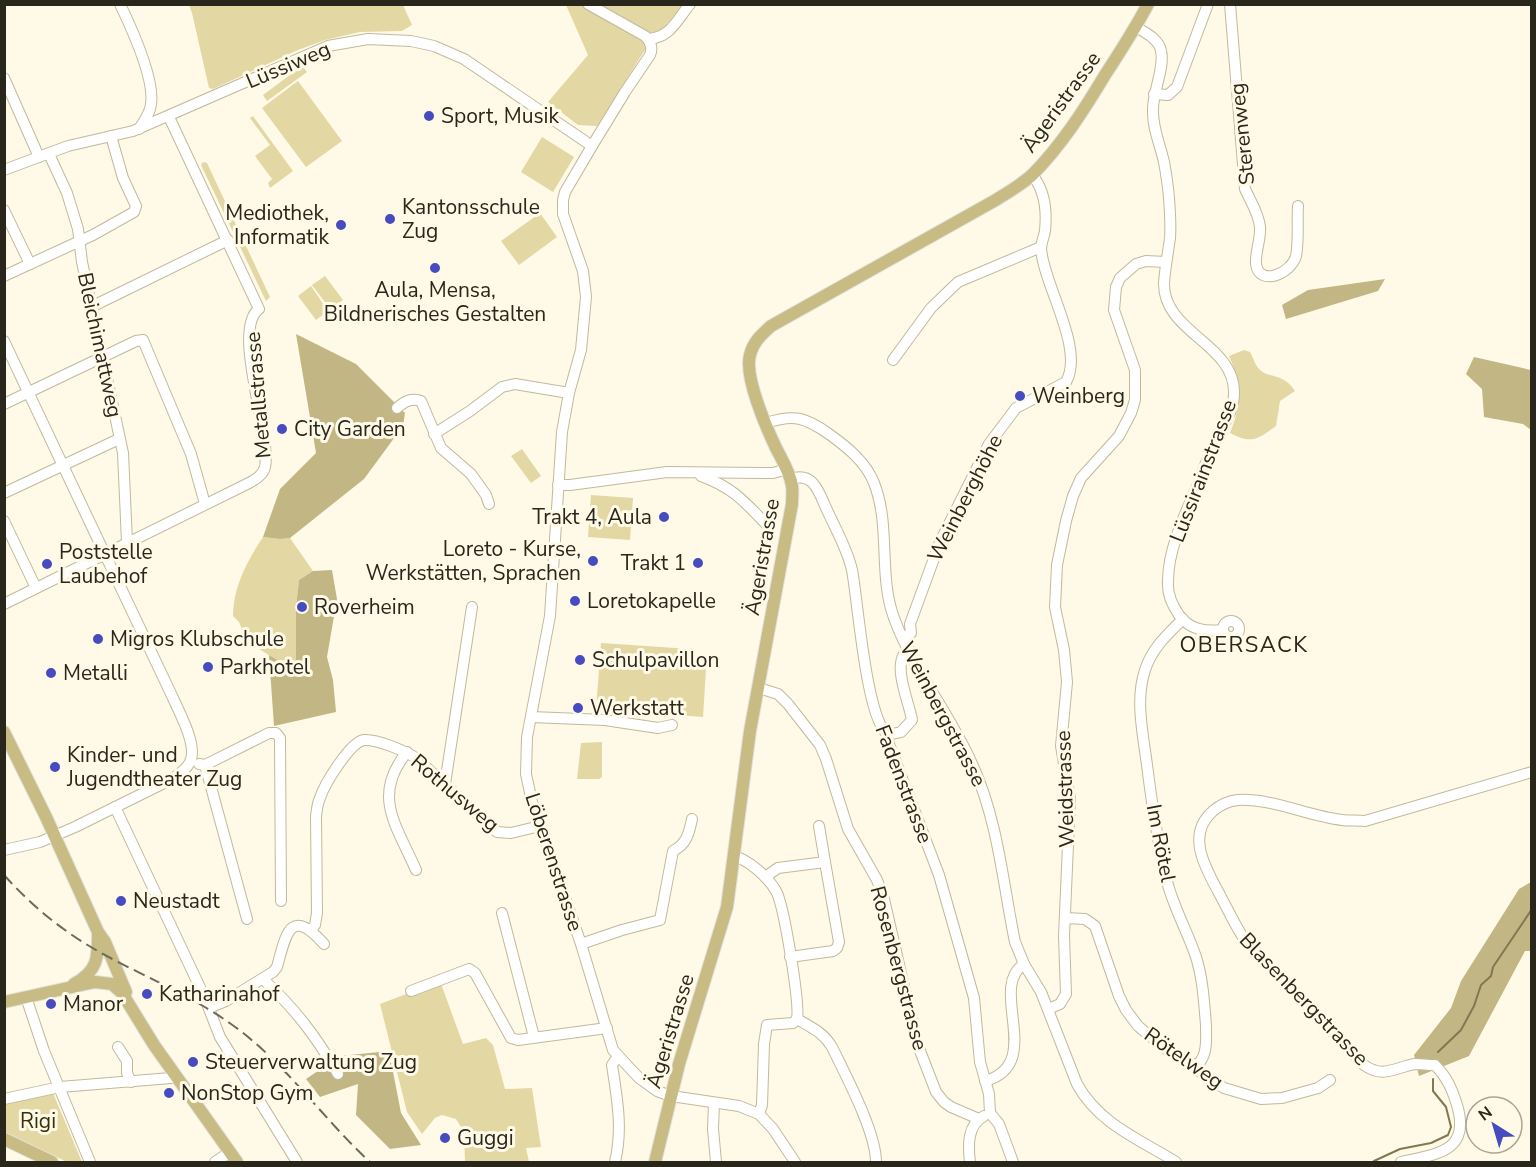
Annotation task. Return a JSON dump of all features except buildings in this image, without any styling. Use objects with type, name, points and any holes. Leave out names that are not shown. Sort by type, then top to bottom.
[{"type":"main road","name":"Ägeristrasse","points":[[655,1162],[679,1064],[723,926],[735,856],[744,773],[792,504],[793,487],[789,474],[775,447],[751,383],[748,365],[753,347],[762,334],[788,316],[994,201],[1032,175],[1077,118],[1136,27],[1148,4]]},
{"type":"main road","points":[[4,732],[55,836],[98,932],[105,942],[131,1005],[154,1045],[233,1157]]},
{"type":"main road","points":[[71,986],[81,981],[96,964],[99,950],[98,932]]},
{"type":"main road","points":[[4,1002],[71,986],[107,982],[118,989],[131,1005]]},
{"type":"main road","points":[[4,1139],[52,1162]]},
{"type":"street","points":[[120,4],[140,52],[150,87],[152,101],[149,114],[139,129]]},
{"type":"street","points":[[588,4],[648,39],[665,35],[690,4]]},
{"type":"street","points":[[1154,94],[1168,95],[1177,87],[1208,4]]},
{"type":"street","name":"Sterenweg","points":[[1230,4],[1245,189],[1255,209],[1260,227],[1256,264],[1266,276],[1275,276],[1285,272],[1293,263],[1298,206]]},
{"type":"street","name":"Lüssirainstrasse","points":[[1136,27],[1156,41],[1161,48],[1162,59],[1154,94],[1153,119],[1169,198],[1170,236],[1164,286],[1170,306],[1178,318],[1225,363],[1234,393],[1230,412],[1215,441],[1172,553],[1167,582],[1174,607],[1183,620]]},
{"type":"street","name":"Lüssiweg","points":[[4,170],[68,146],[139,129],[328,46],[368,39],[411,41],[434,46],[464,59],[592,146]]},
{"type":"street","name":"Löberenstrasse","points":[[648,39],[652,52],[592,146],[565,192],[562,205],[583,271],[586,297],[581,350],[569,393],[562,432],[550,616],[531,717],[526,752],[526,774],[540,826],[581,944],[613,1050],[639,1078],[657,1091],[671,1096],[738,1106],[759,1114]]},
{"type":"street","name":"Bleichimattweg","points":[[4,78],[72,206],[91,307],[123,453],[127,542]]},
{"type":"street","points":[[91,307],[228,240],[169,117]]},
{"type":"street","points":[[4,276],[79,242],[134,212],[136,206],[123,178],[111,136]]},
{"type":"street","points":[[892,360],[931,308],[958,282],[1041,247],[1045,231],[1045,212],[1042,189],[1032,175]]},
{"type":"street","points":[[4,210],[30,264]]},
{"type":"street","name":"Metallstrasse","points":[[4,604],[254,480],[264,469],[261,425],[253,380],[250,331],[254,315],[260,309],[228,240]]},
{"type":"street","name":"Weinberghöhe","points":[[903,639],[910,633],[910,624],[940,542],[989,444],[1016,408],[1066,382],[1070,375],[1070,345],[1064,321],[1053,297],[1041,247]]},
{"type":"street","name":"Weidstrasse","points":[[1048,1009],[1060,1004],[1066,994],[1064,936],[1070,799],[1061,746],[1067,682],[1064,650],[1055,607],[1058,565],[1073,496],[1081,479],[1119,436],[1135,400],[1135,370],[1114,310],[1116,287],[1127,271],[1136,264],[1146,261],[1166,262]]},
{"type":"street","points":[[4,404],[136,340],[143,340],[191,454],[205,504]]},
{"type":"street","points":[[4,341],[185,724],[191,748],[190,762],[172,779],[55,836],[40,842],[4,850]]},
{"type":"street","points":[[434,434],[502,387],[515,384],[569,393]]},
{"type":"street","points":[[397,408],[405,401],[414,399],[421,402],[441,448],[471,474],[486,495],[489,504]]},
{"type":"street","name":"Weinbergstrasse","points":[[766,423],[786,417],[805,420],[844,445],[857,457],[875,484],[881,515],[890,605],[903,639],[972,764],[984,793],[1015,942],[1024,964],[1041,992],[1077,1084],[1094,1109],[1107,1121],[1176,1162]]},
{"type":"street","points":[[4,493],[119,439]]},
{"type":"street","points":[[558,485],[667,472],[789,474]]},
{"type":"street","points":[[695,473],[714,480],[740,496],[766,524]]},
{"type":"street","name":"Fadenstrasse","points":[[789,474],[807,478],[818,488],[843,542],[852,568],[866,676],[882,728],[888,735],[887,739],[939,875],[971,987],[980,1062],[989,1094],[990,1113]]},
{"type":"street","points":[[4,521],[36,588]]},
{"type":"street","points":[[445,784],[472,607]]},
{"type":"street","points":[[1183,620],[1198,629],[1223,630]]},
{"type":"street","name":"Im Rötel","points":[[1183,620],[1154,650],[1146,669],[1141,700],[1143,736],[1159,842],[1169,887],[1197,960],[1202,982],[1205,1048],[1202,1060],[1198,1064],[1188,1064]]},
{"type":"street","points":[[888,735],[902,732],[912,720],[900,672],[903,654],[909,649]]},
{"type":"street","name":"Rosenbergstrasse","points":[[759,688],[778,694],[820,745],[848,829],[877,880],[884,899],[917,1043],[936,1092],[951,1107],[979,1119]]},
{"type":"street","points":[[531,717],[605,720],[658,728],[672,725]]},
{"type":"street","points":[[190,762],[205,765],[269,733],[276,734],[279,738],[280,901]]},
{"type":"street","name":"Rothusweg","points":[[311,930],[315,926],[317,913],[316,816],[318,800],[339,764],[360,741],[366,740],[407,752],[497,832],[511,833],[540,826]]},
{"type":"street","points":[[407,752],[398,763],[387,794],[389,808],[416,870]]},
{"type":"street","points":[[205,765],[247,919]]},
{"type":"street","name":"Blasenbergstrasse","points":[[1401,1162],[1433,1155],[1454,1143],[1460,1132],[1461,1120],[1451,1085],[1435,1065],[1414,1064],[1391,1072],[1380,1073],[1364,1065],[1244,939],[1231,919],[1202,861],[1199,846],[1201,831],[1211,813],[1227,802],[1239,800],[1256,802],[1342,820],[1365,820],[1532,772]]},
{"type":"street","points":[[115,807],[209,1008],[220,1037],[297,1162]]},
{"type":"street","points":[[581,944],[660,920],[673,851],[682,847],[688,837],[692,819]]},
{"type":"street","points":[[790,957],[833,951],[839,942],[819,826]]},
{"type":"street","points":[[735,856],[765,878],[781,901],[797,1019]]},
{"type":"street","points":[[765,878],[778,868],[825,862]]},
{"type":"street","points":[[502,913],[534,1037]]},
{"type":"street","name":"Rötelweg","points":[[1065,918],[1085,919],[1095,926],[1119,996],[1126,1010],[1149,1037],[1224,1088],[1261,1099],[1282,1098],[1318,1088],[1330,1080]]},
{"type":"street","points":[[209,1008],[226,1001],[263,979],[277,967],[287,931],[298,926],[311,930],[324,944]]},
{"type":"street","points":[[985,1081],[1003,1072],[1012,1058],[1015,1046],[1012,985],[1017,970],[1024,964]]},
{"type":"street","points":[[411,991],[469,969],[475,973],[507,1035],[511,1038],[518,1040],[607,1028]]},
{"type":"street","points":[[263,979],[291,1005],[313,1033],[338,1074]]},
{"type":"street","points":[[26,997],[44,1051],[90,1162]]},
{"type":"street","points":[[795,1162],[773,1129],[759,1114],[762,1105],[764,1044],[767,1025],[794,1023],[797,1019]]},
{"type":"street","points":[[797,1019],[817,1029],[832,1047],[871,1136],[876,1162]]},
{"type":"street","points":[[118,1047],[128,1061],[127,1073],[131,1082]]},
{"type":"street","name":"Löberenstrasse","points":[[615,1162],[620,1143],[620,1118],[612,1065],[618,1056]]},
{"type":"street","points":[[4,1099],[60,1088],[176,1076]]},
{"type":"street","points":[[714,1103],[713,1130],[716,1162]]},
{"type":"street","points":[[970,1162],[968,1143],[970,1134],[979,1119],[990,1113],[999,1124],[1013,1162]]},
{"type":"street","points":[[215,1162],[233,1157]]},
{"type":"green space","points":[[189,5],[403,5],[412,25],[402,31],[360,32],[325,40],[213,89],[209,88]]},
{"type":"green space","points":[[566,5],[683,5],[643,53],[597,126],[578,125],[548,102],[588,55]]},
{"type":"green space","points":[[302,66],[307,72],[267,101],[263,95]]},
{"type":"green space","points":[[298,81],[342,141],[306,167],[262,108]]},
{"type":"green space","points":[[253,116],[293,171],[270,188],[268,183],[272,179],[255,156],[270,145],[250,118]]},
{"type":"green space","points":[[542,137],[574,157],[553,192],[521,172]]},
{"type":"green space","points":[[203,162],[207,163],[270,297],[266,301],[201,165]]},
{"type":"green space","points":[[540,213],[557,237],[519,265],[501,241]]},
{"type":"green space","points":[[325,276],[343,300],[330,309],[312,285]]},
{"type":"green space","points":[[311,286],[328,311],[316,320],[298,296]]},
{"type":"green space","points":[[1244,350],[1250,352],[1259,369],[1286,381],[1295,391],[1280,401],[1276,426],[1254,439],[1243,439],[1230,433],[1237,412],[1239,394],[1229,356]]},
{"type":"green space","points":[[522,449],[541,476],[531,483],[511,456]]},
{"type":"green space","points":[[591,495],[633,498],[630,540],[588,537]]},
{"type":"green space","points":[[263,537],[290,538],[313,571],[299,580],[296,607],[296,673],[247,641],[239,622],[233,616],[238,585]]},
{"type":"green space","points":[[601,643],[691,649],[689,667],[706,669],[703,717],[596,709]]},
{"type":"green space","points":[[602,742],[602,777],[577,779],[581,743]]},
{"type":"green space","points":[[440,981],[463,1044],[486,1038],[493,1045],[505,1089],[532,1088],[541,1147],[526,1148],[529,1162],[465,1162],[464,1132],[456,1119],[442,1115],[435,1118],[422,1134],[407,1112],[380,1004]]},
{"type":"green space","name":"Rigi","points":[[53,1093],[82,1162],[67,1162],[5,1132],[4,1103]]},
{"type":"shaded area","points":[[1385,279],[1378,291],[1286,319],[1282,305],[1308,290]]},
{"type":"shaded area","points":[[296,334],[356,364],[405,413],[403,426],[364,479],[290,538],[263,537],[280,489],[316,453]]},
{"type":"shaded area","points":[[1474,357],[1531,370],[1531,430],[1523,424],[1484,417],[1482,389],[1466,374]]},
{"type":"shaded area","points":[[332,570],[337,599],[327,657],[333,680],[336,712],[274,726],[269,655],[296,672],[296,607],[299,580],[313,571]]},
{"type":"shaded area","points":[[1531,882],[1531,951],[1525,951],[1469,1056],[1419,1076],[1414,1055],[1451,1008],[1461,981],[1519,889]]},
{"type":"shaded area","points":[[389,1051],[401,1113],[421,1145],[390,1149],[356,1115],[358,1084],[320,1097],[306,1079],[340,1056]]},
{"type":"waterway","points":[[1438,1052],[1461,1030],[1474,1006],[1481,985],[1491,976],[1493,967],[1532,909]]},
{"type":"waterway","points":[[1374,1161],[1400,1149],[1431,1143],[1448,1135],[1451,1127],[1446,1107],[1433,1091],[1433,1079]]},
{"type":"railway","points":[[4,875],[36,907],[71,934],[96,950],[198,1003],[251,1039],[269,1055],[370,1162]]},
{"type":"place","name":"Sport, Musik","points":[[429,116]]},
{"type":"place","name":"Kantonsschule Zug","points":[[390,219]]},
{"type":"place","name":"Mediothek, Informatik","points":[[341,225]]},
{"type":"place","name":"Aula, Mensa, Bildnerisches Gestalten","points":[[435,268]]},
{"type":"place","name":"Weinberg","points":[[1020,396]]},
{"type":"place","name":"City Garden","points":[[282,429]]},
{"type":"place","name":"Trakt 4, Aula","points":[[664,517]]},
{"type":"place","name":"Loreto - Kurse, Werkstätten, Sprachen","points":[[593,561]]},
{"type":"place","name":"Trakt 1","points":[[698,563]]},
{"type":"place","name":"Poststelle Laubehof","points":[[47,564]]},
{"type":"place","name":"Loretokapelle","points":[[575,601]]},
{"type":"place","name":"Roverheim","points":[[302,607]]},
{"type":"place","name":"Migros Klubschule","points":[[98,639]]},
{"type":"place","name":"Schulpavillon","points":[[580,660]]},
{"type":"place","name":"Parkhotel","points":[[208,667]]},
{"type":"place","name":"Metalli","points":[[51,673]]},
{"type":"place","name":"Werkstatt","points":[[578,708]]},
{"type":"place","name":"Kinder- und Jugendtheater Zug","points":[[55,767]]},
{"type":"place","name":"Neustadt","points":[[121,901]]},
{"type":"place","name":"Katharinahof","points":[[147,994]]},
{"type":"place","name":"Manor","points":[[51,1004]]},
{"type":"place","name":"Steuerverwaltung Zug","points":[[193,1062]]},
{"type":"place","name":"NonStop Gym","points":[[169,1093]]},
{"type":"place","name":"Guggi","points":[[445,1138]]},
{"type":"district","name":"OBERSACK","points":[[1244,645]]}]
